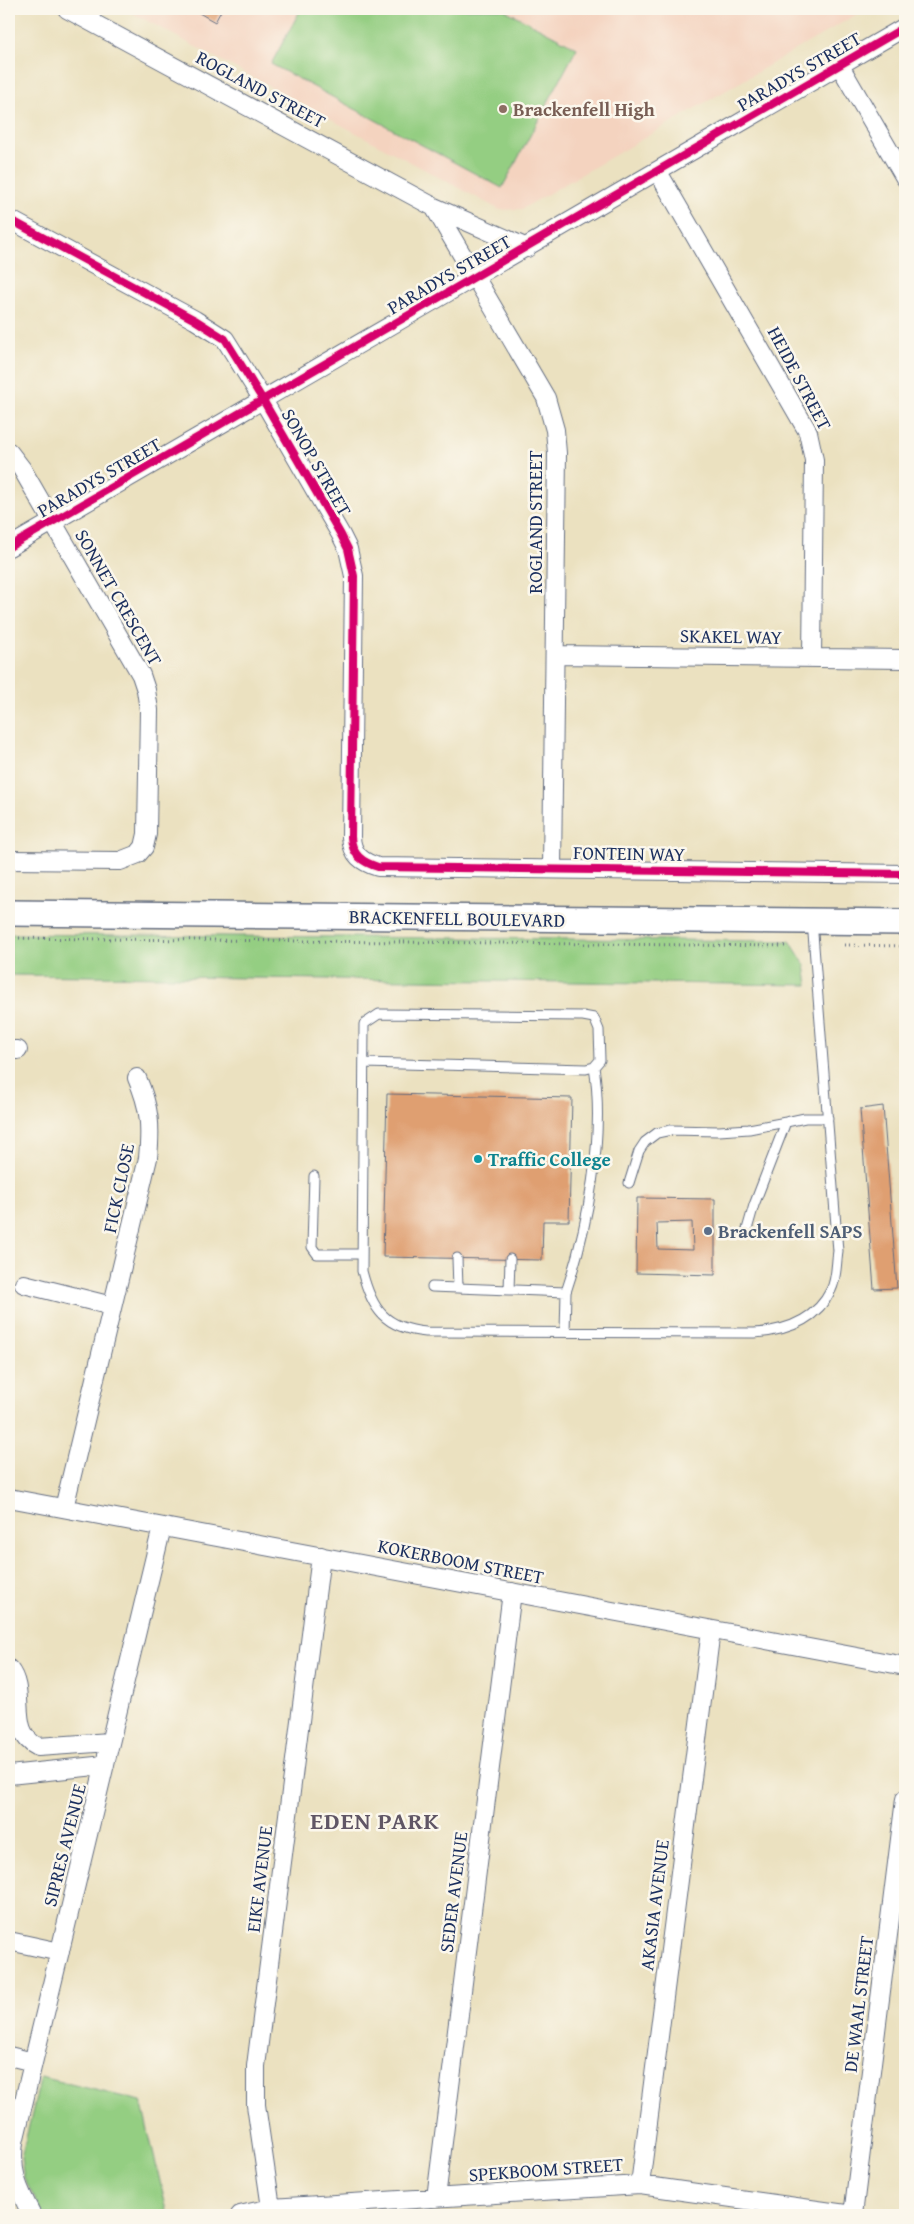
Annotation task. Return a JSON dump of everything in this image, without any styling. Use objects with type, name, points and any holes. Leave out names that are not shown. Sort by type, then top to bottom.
[{"type":"street","name":"ROGLAND STREET","points":[[68,9],[95,15],[434,207],[527,248]]},
{"type":"street","name":"PARADYS STREET","points":[[9,547],[905,27]]},
{"type":"street","points":[[840,66],[905,178]]},
{"type":"street","name":"HEIDE STREET","points":[[658,172],[808,432],[814,460],[812,658]]},
{"type":"street","name":"ROGLAND STREET","points":[[434,207],[546,398],[552,412],[557,453],[552,869]]},
{"type":"street","name":"SONOP STREET","points":[[9,219],[216,332],[234,351],[341,535],[351,560],[354,587],[350,837],[356,855]]},
{"type":"street","name":"SONNET CRESCENT","points":[[9,452],[22,469],[129,653],[146,690],[149,710],[147,834],[144,848],[138,854],[120,861],[9,860]]},
{"type":"street","name":"SKAKEL WAY","points":[[556,655],[905,659]]},
{"type":"street","name":"FONTEIN WAY","points":[[356,855],[365,863],[378,867],[905,874]]},
{"type":"street","name":"BRACKENFELL BOULEVARD","points":[[9,913],[905,922]]},
{"type":"street","name":"FICK CLOSE","points":[[64,1508],[148,1158],[151,1128],[145,1097],[137,1078]]},
{"type":"street","points":[[24,1284],[112,1306]]},
{"type":"street","name":"KOKERBOOM STREET","points":[[9,1498],[905,1666]]},
{"type":"street","name":"SIPRES AVENUE","points":[[32,2215],[13,2174],[11,2159],[14,2142],[162,1527]]},
{"type":"street","name":"EIKE AVENUE","points":[[271,2208],[256,2105],[256,2066],[321,1556]]},
{"type":"street","name":"SEDER AVENUE","points":[[436,2198],[512,1592]]},
{"type":"street","name":"AKASIA AVENUE","points":[[640,2185],[711,1630]]},
{"type":"street","points":[[9,1669],[14,1677],[22,1734],[28,1742],[38,1747],[110,1742]]},
{"type":"street","points":[[9,1775],[105,1765]]},
{"type":"street","name":"DE WAAL STREET","points":[[853,2215],[898,1910],[905,1799]]},
{"type":"street","points":[[9,1941],[60,1952]]},
{"type":"street","points":[[9,2056],[33,2062]]},
{"type":"street","name":"SPEKBOOM STREET","points":[[240,2215],[271,2208],[640,2185],[853,2215]]},
{"type":"lane","points":[[565,1332],[566,1292],[590,1199],[599,1096],[594,1067],[601,1055],[598,1022],[594,1018],[582,1016],[379,1014],[364,1024],[362,1271],[367,1290],[375,1307],[386,1319],[400,1327],[426,1332],[565,1332],[772,1332],[800,1323],[815,1311],[832,1289],[838,1251],[812,921]]},
{"type":"lane","points":[[364,1063],[586,1069],[594,1067]]},
{"type":"lane","points":[[630,1183],[639,1151],[644,1142],[657,1133],[671,1130],[719,1131],[749,1129],[805,1118],[828,1118]]},
{"type":"lane","points":[[746,1233],[754,1205],[786,1122]]},
{"type":"lane","points":[[314,1176],[313,1251],[317,1254],[362,1254]]},
{"type":"lane","points":[[457,1258],[458,1288]]},
{"type":"lane","points":[[509,1290],[510,1259]]},
{"type":"lane","points":[[432,1287],[566,1292]]},
{"type":"path","points":[[9,938],[789,946]]},
{"type":"path","points":[[844,945],[905,946]]},
{"type":"shaded area","name":"Brackenfell High","points":[[125,9],[866,9],[522,209],[500,210]]},
{"type":"green space","points":[[301,9],[503,9],[577,48],[502,188],[271,64]]},
{"type":"green space","points":[[9,934],[790,941],[805,965],[808,985],[9,975]]},
{"type":"green space","points":[[41,2077],[141,2101],[168,2215],[44,2215],[24,2179],[21,2158]]},
{"type":"building","points":[[192,9],[222,9],[215,22]]},
{"type":"building","name":"Traffic College","points":[[387,1094],[572,1098],[569,1221],[543,1221],[542,1260],[383,1257]]},
{"type":"building","points":[[883,1106],[897,1288],[874,1289],[860,1109]]},
{"type":"building","points":[[637,1198],[715,1199],[715,1275],[636,1273]],"holes":[[[692,1222],[693,1250],[658,1249],[657,1223]]]},
{"type":"cycle path","points":[[9,547],[905,27]]},
{"type":"cycle path","points":[[9,219],[195,320],[225,339],[263,400],[341,535],[348,549],[354,576],[351,837],[353,849],[367,863],[378,867],[905,874]]},
{"type":"place","name":"Brackenfell High","points":[[503,109]]},
{"type":"place","name":"Traffic College","points":[[478,1159]]},
{"type":"place","name":"Brackenfell SAPS","points":[[708,1231]]},
{"type":"district","name":"EDEN PARK","points":[[375,1821]]}]
